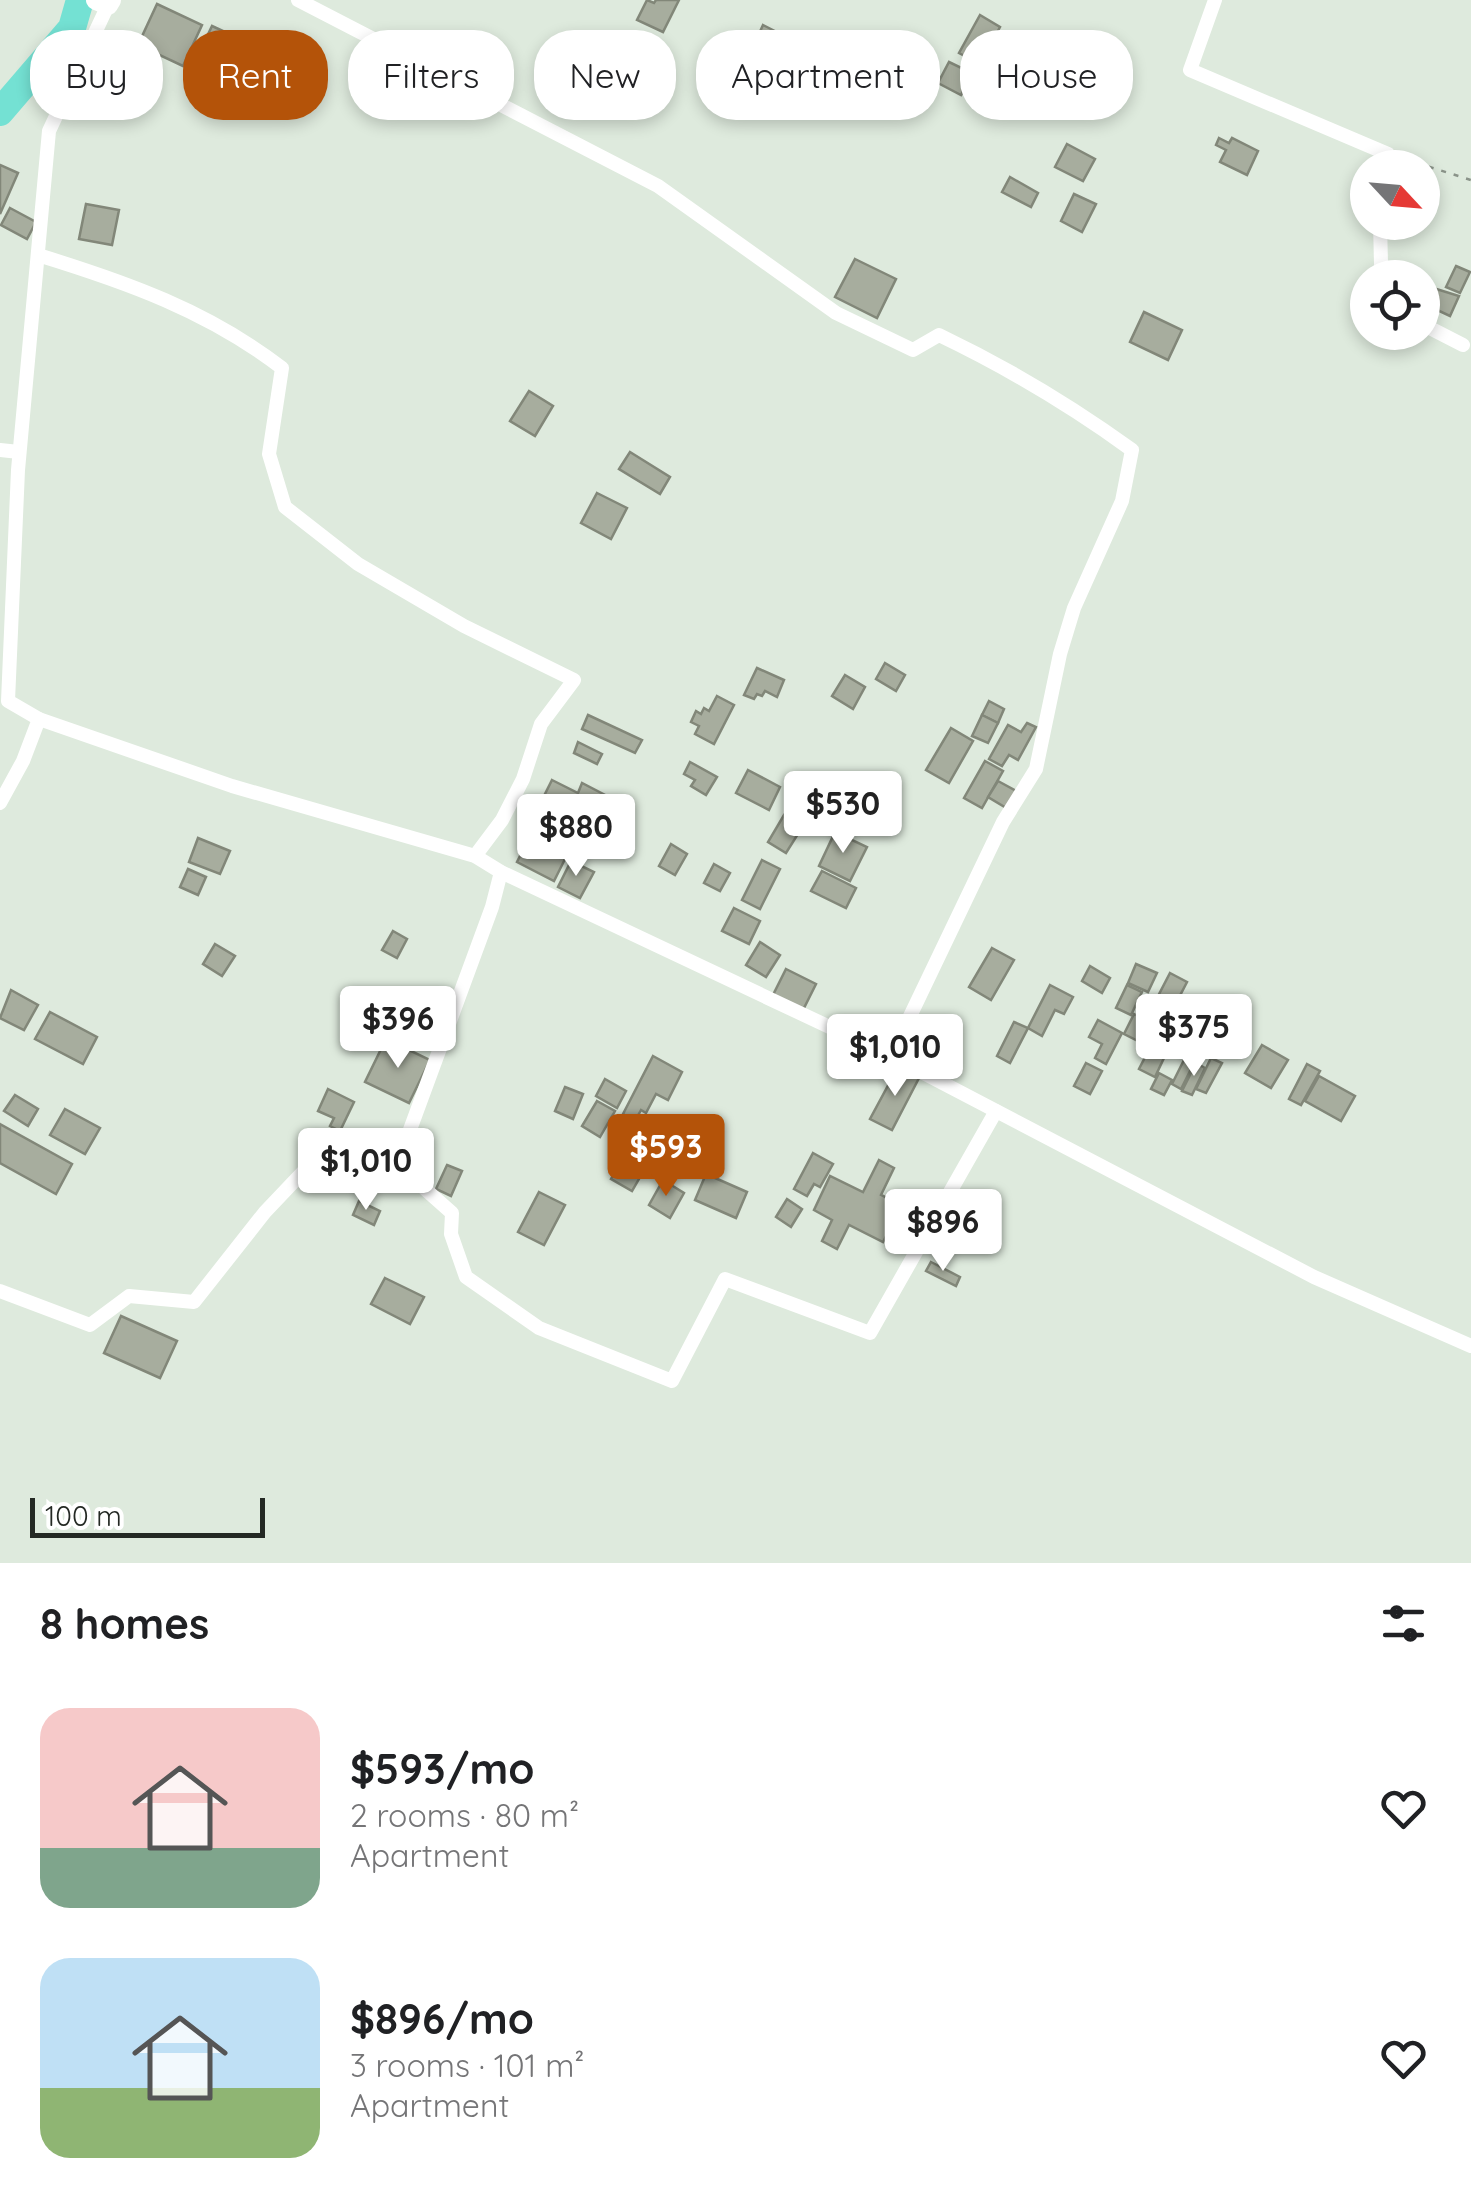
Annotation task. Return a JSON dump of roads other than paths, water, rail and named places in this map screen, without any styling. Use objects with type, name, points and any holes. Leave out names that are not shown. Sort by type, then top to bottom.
[{"type":"street","points":[[298,0],[658,186],[836,313],[912,350],[938,335],[1004,366],[1075,408],[1132,450],[1122,501],[1074,608],[1060,654],[1036,769],[1003,822],[891,1056]]},
{"type":"street","points":[[1216,0],[1190,70],[1362,150]]},
{"type":"street","points":[[105,2],[49,131],[19,452],[8,700],[39,719],[232,786],[476,856],[501,872],[891,1056],[1314,1277],[1471,1346]]},
{"type":"street","points":[[38,255],[196,312],[282,368],[268,454],[285,508],[358,564],[464,626],[574,680],[541,724],[523,779],[502,820],[476,856]]},
{"type":"street","points":[[1440,333],[1464,345]]},
{"type":"street","points":[[0,450],[19,452]]},
{"type":"street","points":[[0,803],[39,719]]},
{"type":"street","points":[[501,872],[492,907],[404,1146],[425,1189],[452,1213],[451,1234],[466,1277],[538,1328],[672,1382],[725,1279],[870,1333],[996,1111]]},
{"type":"street","points":[[0,1291],[90,1325],[129,1296],[194,1302],[265,1212],[321,1153],[404,1146]]},
{"type":"waterway","points":[[0,112],[72,28],[80,0]]}]
